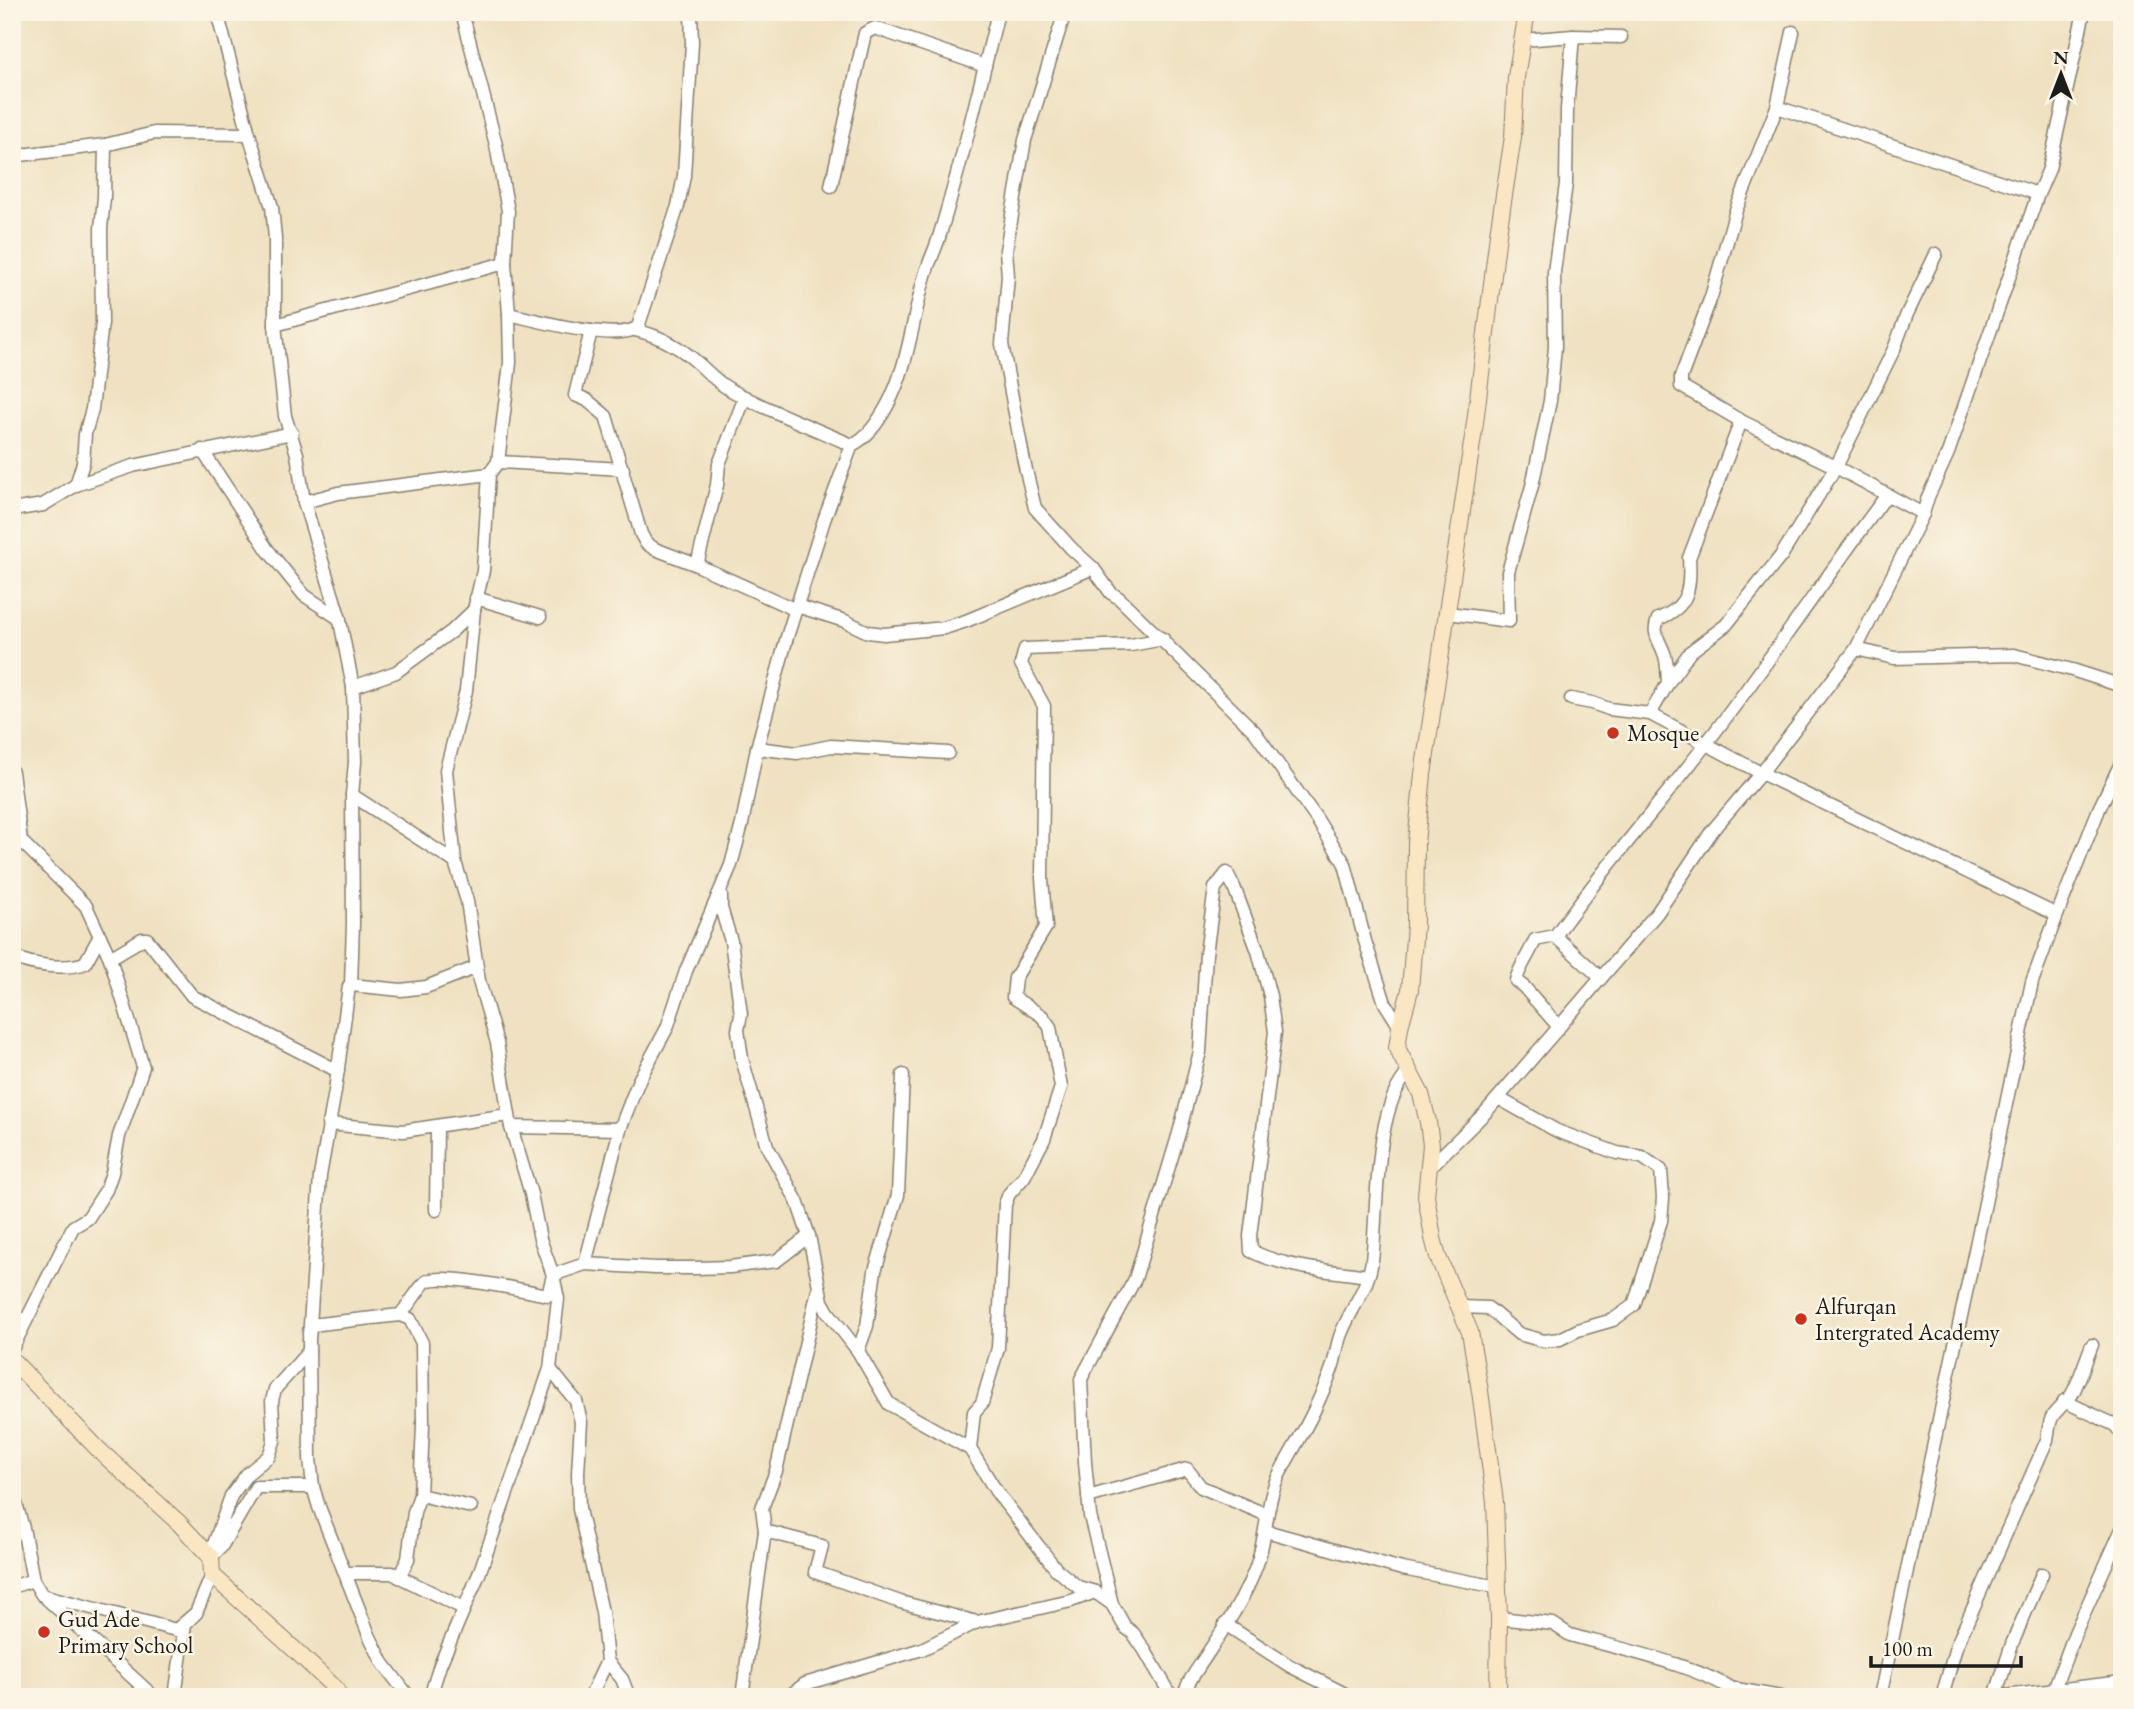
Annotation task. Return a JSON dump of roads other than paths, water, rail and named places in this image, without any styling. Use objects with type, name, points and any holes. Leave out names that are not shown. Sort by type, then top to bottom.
[{"type":"street","points":[[175,1697],[185,1624],[196,1613],[212,1575],[209,1555],[231,1496],[247,1474],[269,1456],[274,1441],[272,1401],[275,1389],[309,1345],[320,1176],[351,985],[353,923],[353,687],[340,619],[304,502],[292,433],[285,416],[275,325],[272,207],[249,134],[217,12]]},
{"type":"street","points":[[430,1697],[463,1608],[479,1574],[550,1369],[558,1299],[509,1121],[497,1043],[479,981],[467,901],[456,862],[446,770],[466,691],[475,604],[483,571],[489,474],[498,463],[510,363],[505,263],[508,211],[496,145],[462,12]]},
{"type":"street","points":[[635,330],[640,324],[678,206],[684,176],[692,43],[691,12]]},
{"type":"street","points":[[585,1264],[620,1129],[639,1080],[667,1028],[686,971],[731,865],[757,748],[827,510],[852,445],[863,440],[872,428],[897,383],[927,268],[940,236],[998,12]]},
{"type":"street","points":[[1065,12],[1025,140],[1006,250],[1007,276],[1002,344],[1035,508],[1093,568],[1111,593],[1163,639],[1255,732],[1282,768],[1345,864],[1385,1003],[1400,1027]]},
{"type":"street","points":[[1498,1697],[1499,1618],[1495,1502],[1485,1424],[1470,1332],[1438,1257],[1433,1238],[1426,1196],[1431,1145],[1428,1122],[1421,1094],[1397,1048],[1410,990],[1415,925],[1416,843],[1422,788],[1475,423],[1513,137],[1516,77],[1527,12]]},
{"type":"street","points":[[1429,1168],[1485,1113],[1657,913],[1712,831],[1761,773],[1856,649],[1923,514],[1948,453],[2049,169],[2084,12]]},
{"type":"street","points":[[831,186],[865,33],[875,27],[985,66]]},
{"type":"street","points":[[1793,32],[1777,107],[1735,210],[1711,297],[1681,377],[1681,386],[1741,421],[1836,467],[1923,514]]},
{"type":"street","points":[[1522,40],[1573,36],[1621,37]]},
{"type":"street","points":[[1448,613],[1509,621],[1508,572],[1532,486],[1550,401],[1555,347],[1554,272],[1566,184],[1567,108],[1573,36]]},
{"type":"street","points":[[1777,107],[2038,194]]},
{"type":"street","points":[[12,156],[105,145],[154,132],[249,134]]},
{"type":"street","points":[[76,485],[83,463],[85,433],[92,409],[102,323],[100,229],[105,188],[105,145]]},
{"type":"street","points":[[1650,714],[1690,652],[1726,625],[1781,556],[1836,467],[1936,254]]},
{"type":"street","points":[[275,325],[505,263]]},
{"type":"street","points":[[509,314],[612,334],[635,330],[654,335],[673,344],[701,366],[709,376],[746,397],[852,445]]},
{"type":"street","points":[[592,331],[575,395],[587,400],[606,416],[641,534],[646,543],[655,549],[796,608],[845,621],[868,632],[884,634],[944,628],[1093,568]]},
{"type":"street","points":[[697,565],[717,485],[719,464],[746,397]]},
{"type":"street","points":[[1668,683],[1665,654],[1656,637],[1655,628],[1658,619],[1671,614],[1684,603],[1691,581],[1689,558],[1741,421]]},
{"type":"street","points":[[12,510],[43,505],[76,485],[133,467],[202,450],[292,433]]},
{"type":"street","points":[[202,450],[267,549],[304,595],[340,619]]},
{"type":"street","points":[[498,463],[623,469]]},
{"type":"street","points":[[304,502],[338,494],[489,474]]},
{"type":"street","points":[[1559,1027],[1516,981],[1515,977],[1528,958],[1535,940],[1555,936],[1616,853],[1707,743],[1886,496]]},
{"type":"street","points":[[353,687],[396,672],[452,631],[475,604]]},
{"type":"street","points":[[475,604],[540,617]]},
{"type":"street","points":[[970,1449],[974,1412],[982,1404],[998,1348],[1006,1204],[1009,1194],[1024,1177],[1044,1139],[1061,1087],[1050,1027],[1042,1016],[1013,997],[1015,978],[1046,927],[1042,879],[1044,706],[1021,663],[1025,649],[1131,645],[1163,639]]},
{"type":"street","points":[[1856,649],[1894,658],[2014,655],[2122,686]]},
{"type":"street","points":[[1571,699],[1609,709],[1650,714],[1761,773],[2057,915]]},
{"type":"street","points":[[757,748],[797,753],[831,746],[948,753]]},
{"type":"street","points":[[1880,1697],[2032,982],[2099,809],[2122,761]]},
{"type":"street","points":[[12,772],[22,841],[86,906],[110,958],[142,1059],[142,1073],[119,1136],[106,1190],[88,1218],[73,1227],[14,1361],[100,1451],[179,1523],[209,1555]]},
{"type":"street","points":[[352,795],[456,862]]},
{"type":"street","points":[[1172,1697],[1144,1649],[1133,1633],[1125,1627],[1112,1604],[1093,1531],[1088,1497],[1081,1379],[1135,1279],[1179,1133],[1200,1052],[1206,954],[1215,888],[1227,873],[1258,951],[1270,996],[1275,1032],[1250,1236],[1251,1251],[1272,1261],[1300,1268],[1368,1276]]},
{"type":"street","points":[[722,888],[720,908],[731,941],[741,1014],[738,1030],[742,1059],[767,1146],[797,1201],[809,1236],[822,1301],[858,1351],[889,1404],[970,1449],[996,1492],[1056,1569],[1078,1587],[1095,1592],[1112,1604]]},
{"type":"street","points":[[12,956],[40,965],[73,968],[85,963],[100,936]]},
{"type":"street","points":[[1555,936],[1601,978]]},
{"type":"street","points":[[110,958],[142,939],[147,939],[192,996],[338,1071]]},
{"type":"street","points":[[351,985],[401,990],[426,988],[477,967]]},
{"type":"street","points":[[1182,1697],[1248,1586],[1266,1531],[1276,1482],[1316,1407],[1333,1366],[1340,1336],[1368,1276],[1372,1261],[1376,1186],[1392,1096],[1400,1080],[1410,1071]]},
{"type":"street","points":[[858,1351],[867,1326],[875,1271],[898,1195],[903,1075]]},
{"type":"street","points":[[1460,1307],[1488,1308],[1519,1334],[1544,1340],[1560,1339],[1578,1330],[1613,1320],[1634,1305],[1661,1221],[1661,1170],[1642,1157],[1617,1153],[1557,1131],[1498,1098]]},
{"type":"street","points":[[328,1124],[403,1131],[509,1121],[620,1129]]},
{"type":"street","points":[[436,1210],[437,1127]]},
{"type":"street","points":[[553,1275],[585,1264],[655,1268],[730,1266],[776,1261],[809,1236]]},
{"type":"street","points":[[400,1315],[424,1283],[434,1279],[483,1283],[548,1295],[553,1275]]},
{"type":"street","points":[[742,1697],[765,1531],[762,1508],[776,1471],[819,1283]]},
{"type":"street","points":[[399,1577],[408,1559],[414,1512],[420,1495],[422,1343],[410,1319],[400,1315],[310,1327],[309,1433],[313,1488],[369,1635],[383,1663],[409,1697]]},
{"type":"street","points":[[1942,1697],[1956,1647],[2047,1440],[2051,1418],[2070,1397],[2092,1345]]},
{"type":"street","points":[[550,1369],[576,1401],[581,1422],[579,1509],[602,1612],[607,1661],[590,1697]]},
{"type":"street","points":[[2064,1401],[2115,1425],[2122,1433]]},
{"type":"street","points":[[1088,1497],[1187,1469],[1201,1487],[1267,1516]]},
{"type":"street","points":[[209,1555],[220,1547],[256,1487],[313,1488]]},
{"type":"street","points":[[12,1490],[33,1580],[42,1595],[155,1697]]},
{"type":"street","points":[[420,1495],[471,1507]]},
{"type":"street","points":[[2053,1692],[2075,1633],[2122,1529]]},
{"type":"street","points":[[765,1531],[822,1546],[815,1572],[900,1602],[977,1622]]},
{"type":"street","points":[[1266,1531],[1402,1569],[1498,1587]]},
{"type":"street","points":[[348,1583],[348,1573],[392,1573],[463,1608]]},
{"type":"street","points":[[2042,1574],[2012,1644],[1996,1697],[2122,1682]]},
{"type":"street","points":[[212,1575],[335,1688],[340,1697]]},
{"type":"street","points":[[12,1587],[33,1580]]},
{"type":"street","points":[[788,1697],[805,1684],[922,1649],[977,1622],[1071,1601],[1095,1592]]},
{"type":"street","points":[[42,1595],[176,1630],[196,1613]]},
{"type":"street","points":[[1499,1618],[1553,1624],[1570,1634],[1678,1667],[1739,1693],[1781,1697]]},
{"type":"street","points":[[1225,1624],[1290,1665],[1351,1697]]},
{"type":"street","points":[[607,1661],[622,1679],[629,1697]]},
{"type":"place","name":"Mosque","points":[[1613,733]]},
{"type":"place","name":"Alfurqan Intergrated Academy","points":[[1801,1319]]},
{"type":"place","name":"Gud Ade Primary School","points":[[44,1632]]}]
